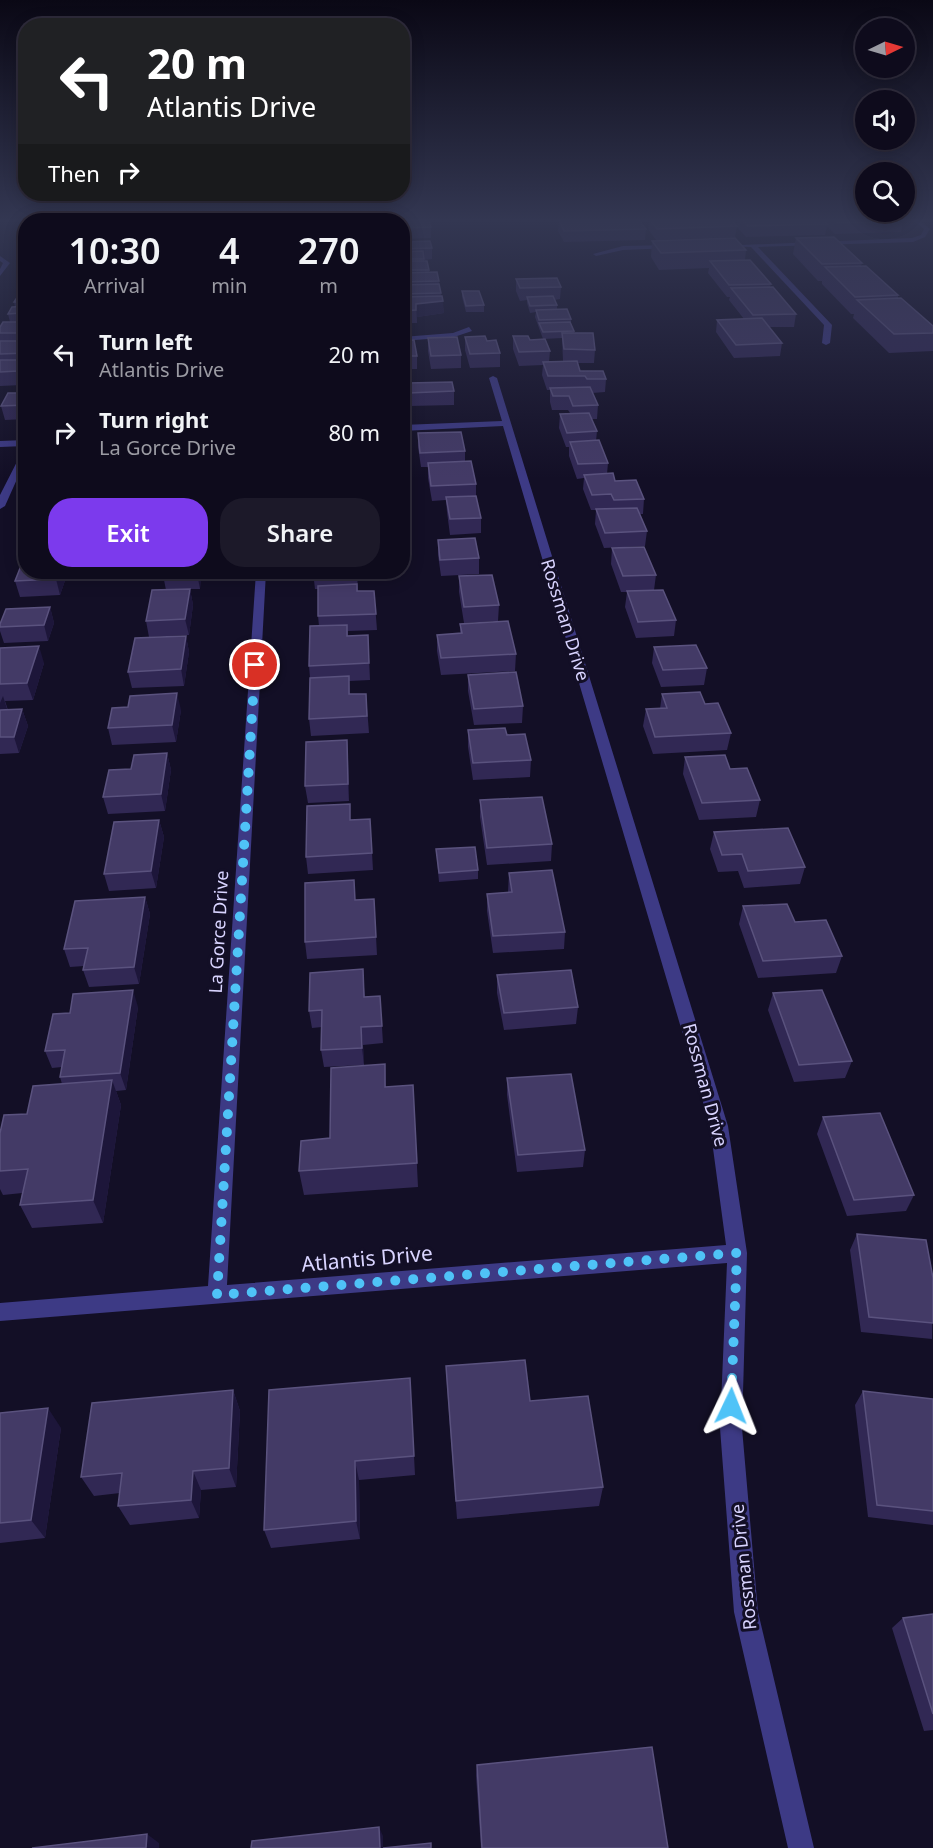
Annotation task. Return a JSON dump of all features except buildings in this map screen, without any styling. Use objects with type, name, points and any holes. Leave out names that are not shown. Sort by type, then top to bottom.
[{"type":"street","points":[[810,306],[828,325],[826,343]]},
{"type":"street","points":[[410,338],[454,335],[469,329]]},
{"type":"street","name":"Rossman Drive","points":[[493,378],[719,1126],[737,1253],[730,1428],[746,1612],[801,1848]]},
{"type":"street","points":[[410,428],[505,423]]},
{"type":"street","points":[[0,444],[18,443]]},
{"type":"street","points":[[0,506],[18,466]]},
{"type":"street","name":"La Gorce Drive","points":[[217,1295],[261,579]]},
{"type":"street","name":"Atlantis Drive","points":[[0,1312],[737,1253]]},
{"type":"route","points":[[255,665],[217,1295],[737,1253],[731,1406]]}]
